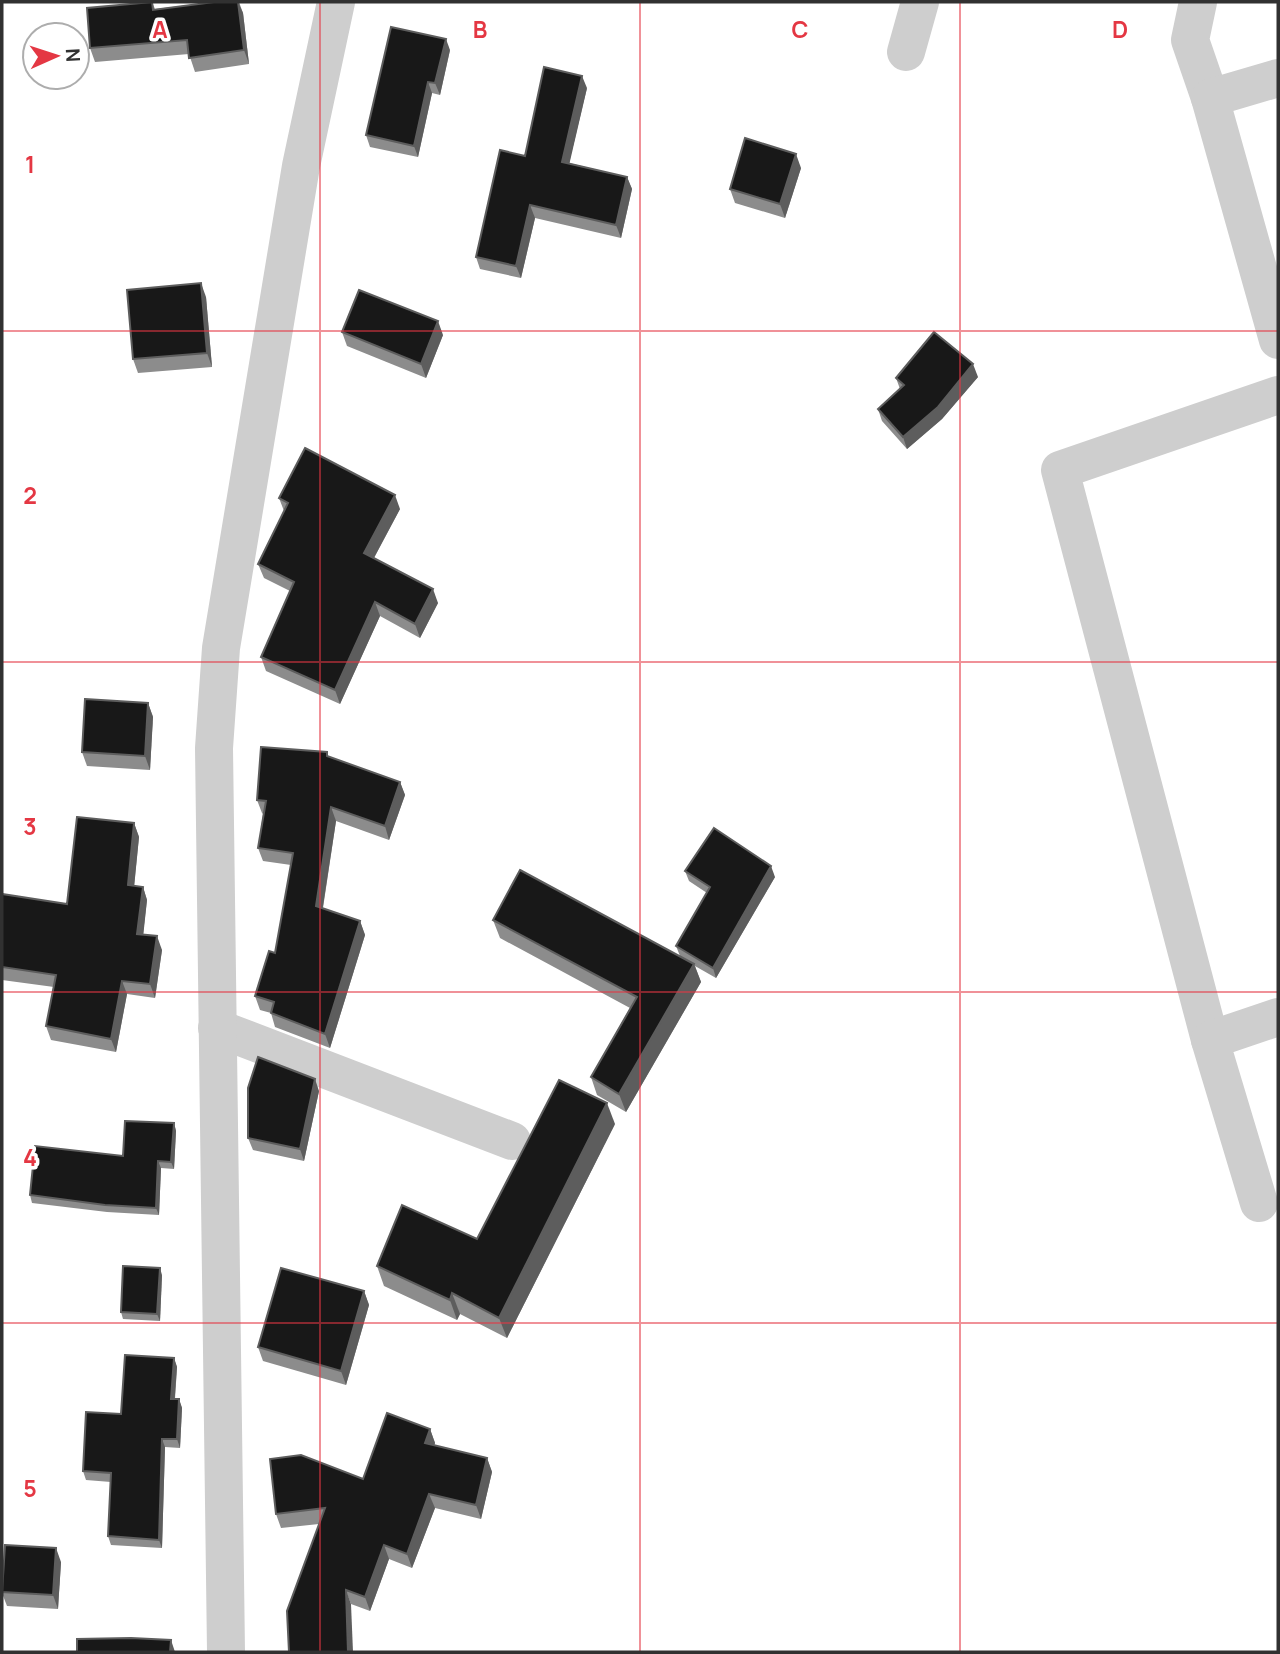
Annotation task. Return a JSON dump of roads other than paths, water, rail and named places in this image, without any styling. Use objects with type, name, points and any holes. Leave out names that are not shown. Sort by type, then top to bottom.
[{"type":"street","points":[[226,1652],[214,748],[221,648],[300,166],[336,2]]},
{"type":"street","points":[[906,52],[920,2]]},
{"type":"street","points":[[1198,2],[1191,40],[1278,340]]},
{"type":"street","points":[[1210,98],[1278,78]]},
{"type":"street","points":[[1259,1203],[1210,1040],[1060,470],[1278,395]]},
{"type":"street","points":[[1210,1040],[1278,1017]]},
{"type":"street","points":[[217,1028],[512,1142]]}]
